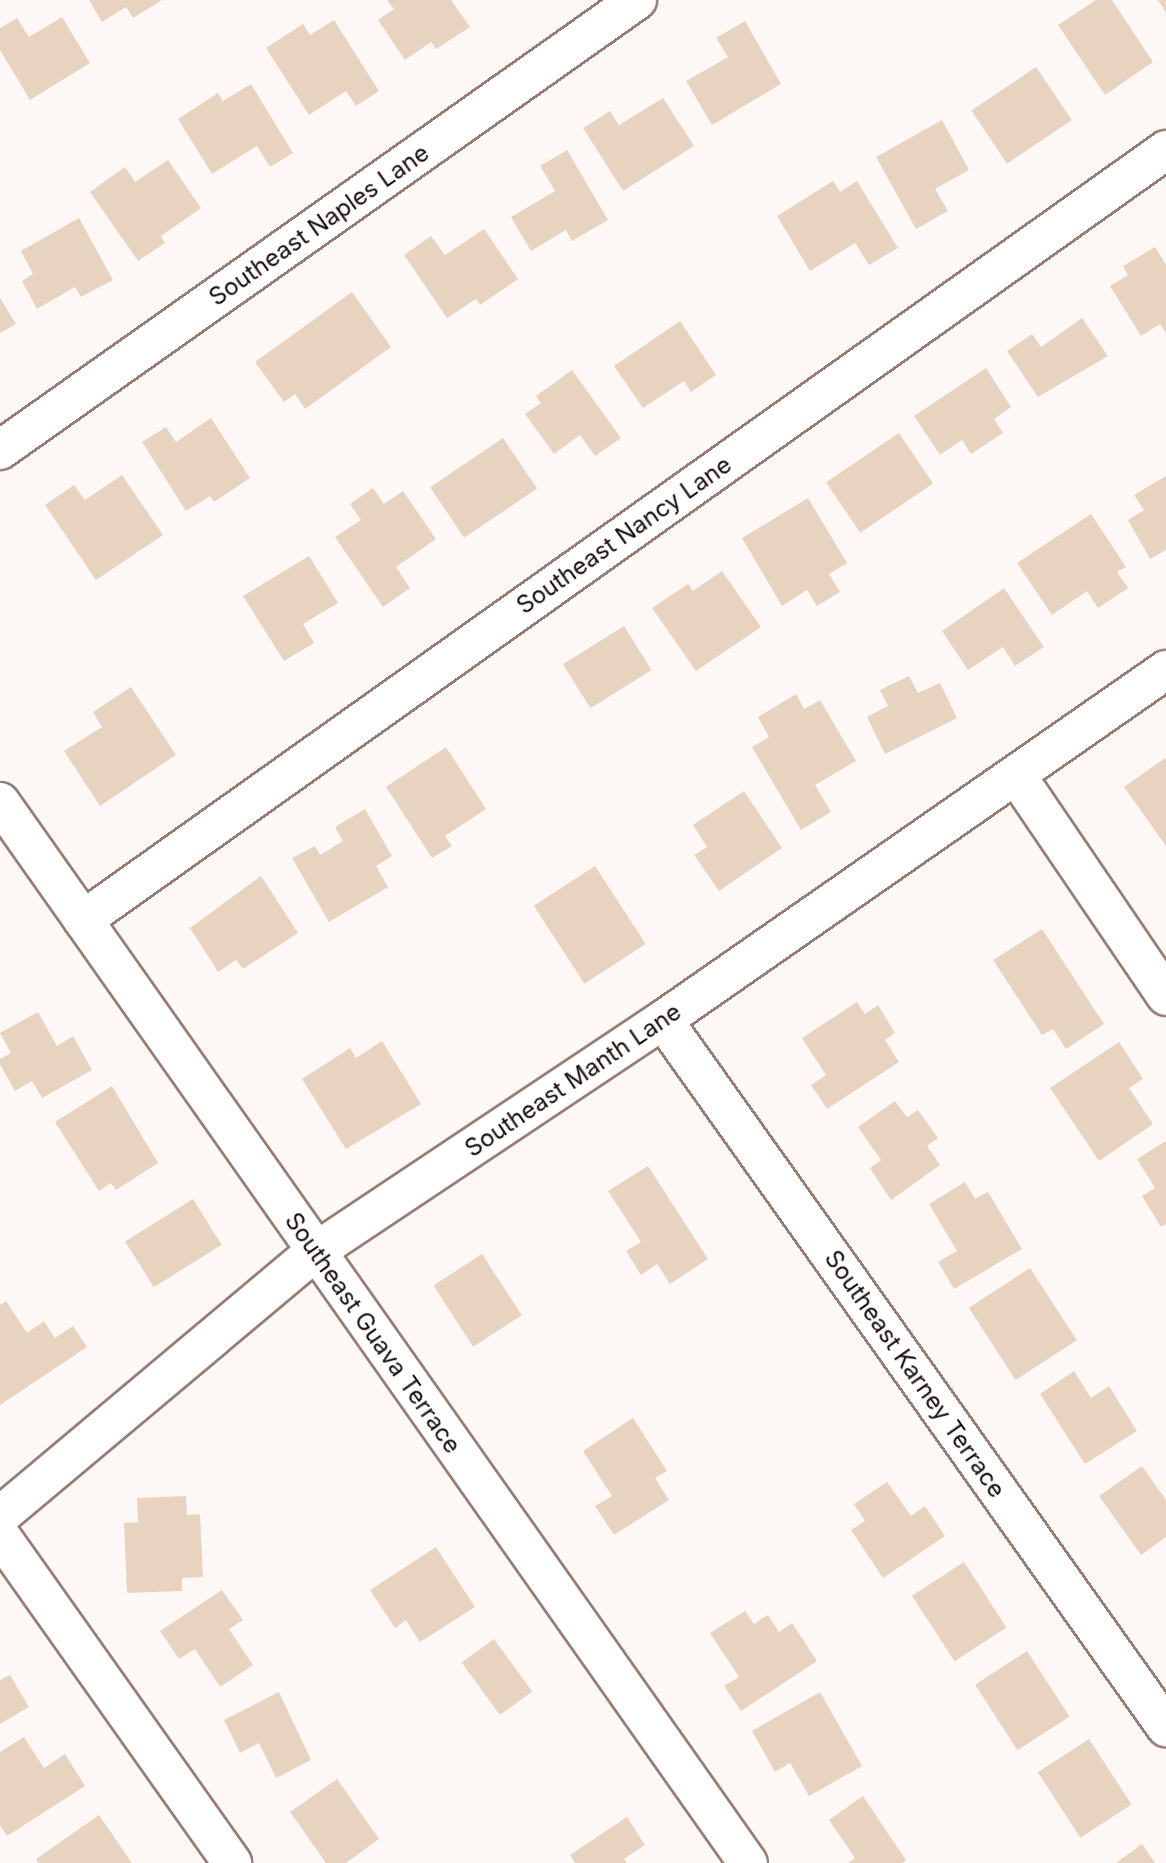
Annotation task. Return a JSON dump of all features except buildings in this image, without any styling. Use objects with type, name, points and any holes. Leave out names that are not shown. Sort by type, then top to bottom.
[{"type":"street","name":"Southeast Naples Lane","points":[[0,450],[637,0]]},
{"type":"street","name":"Southeast Nancy Lane","points":[[83,920],[1166,150]]},
{"type":"street","name":"Southeast Manth Lane","points":[[0,1517],[315,1252],[663,1020],[1166,670]]},
{"type":"street","points":[[1016,775],[1166,996]]},
{"type":"street","name":"Southeast Guava Terrace","points":[[0,802],[748,1863]]},
{"type":"street","name":"Southeast Karney Terrace","points":[[663,1020],[1166,1727]]},
{"type":"street","points":[[0,1535],[232,1863]]}]
